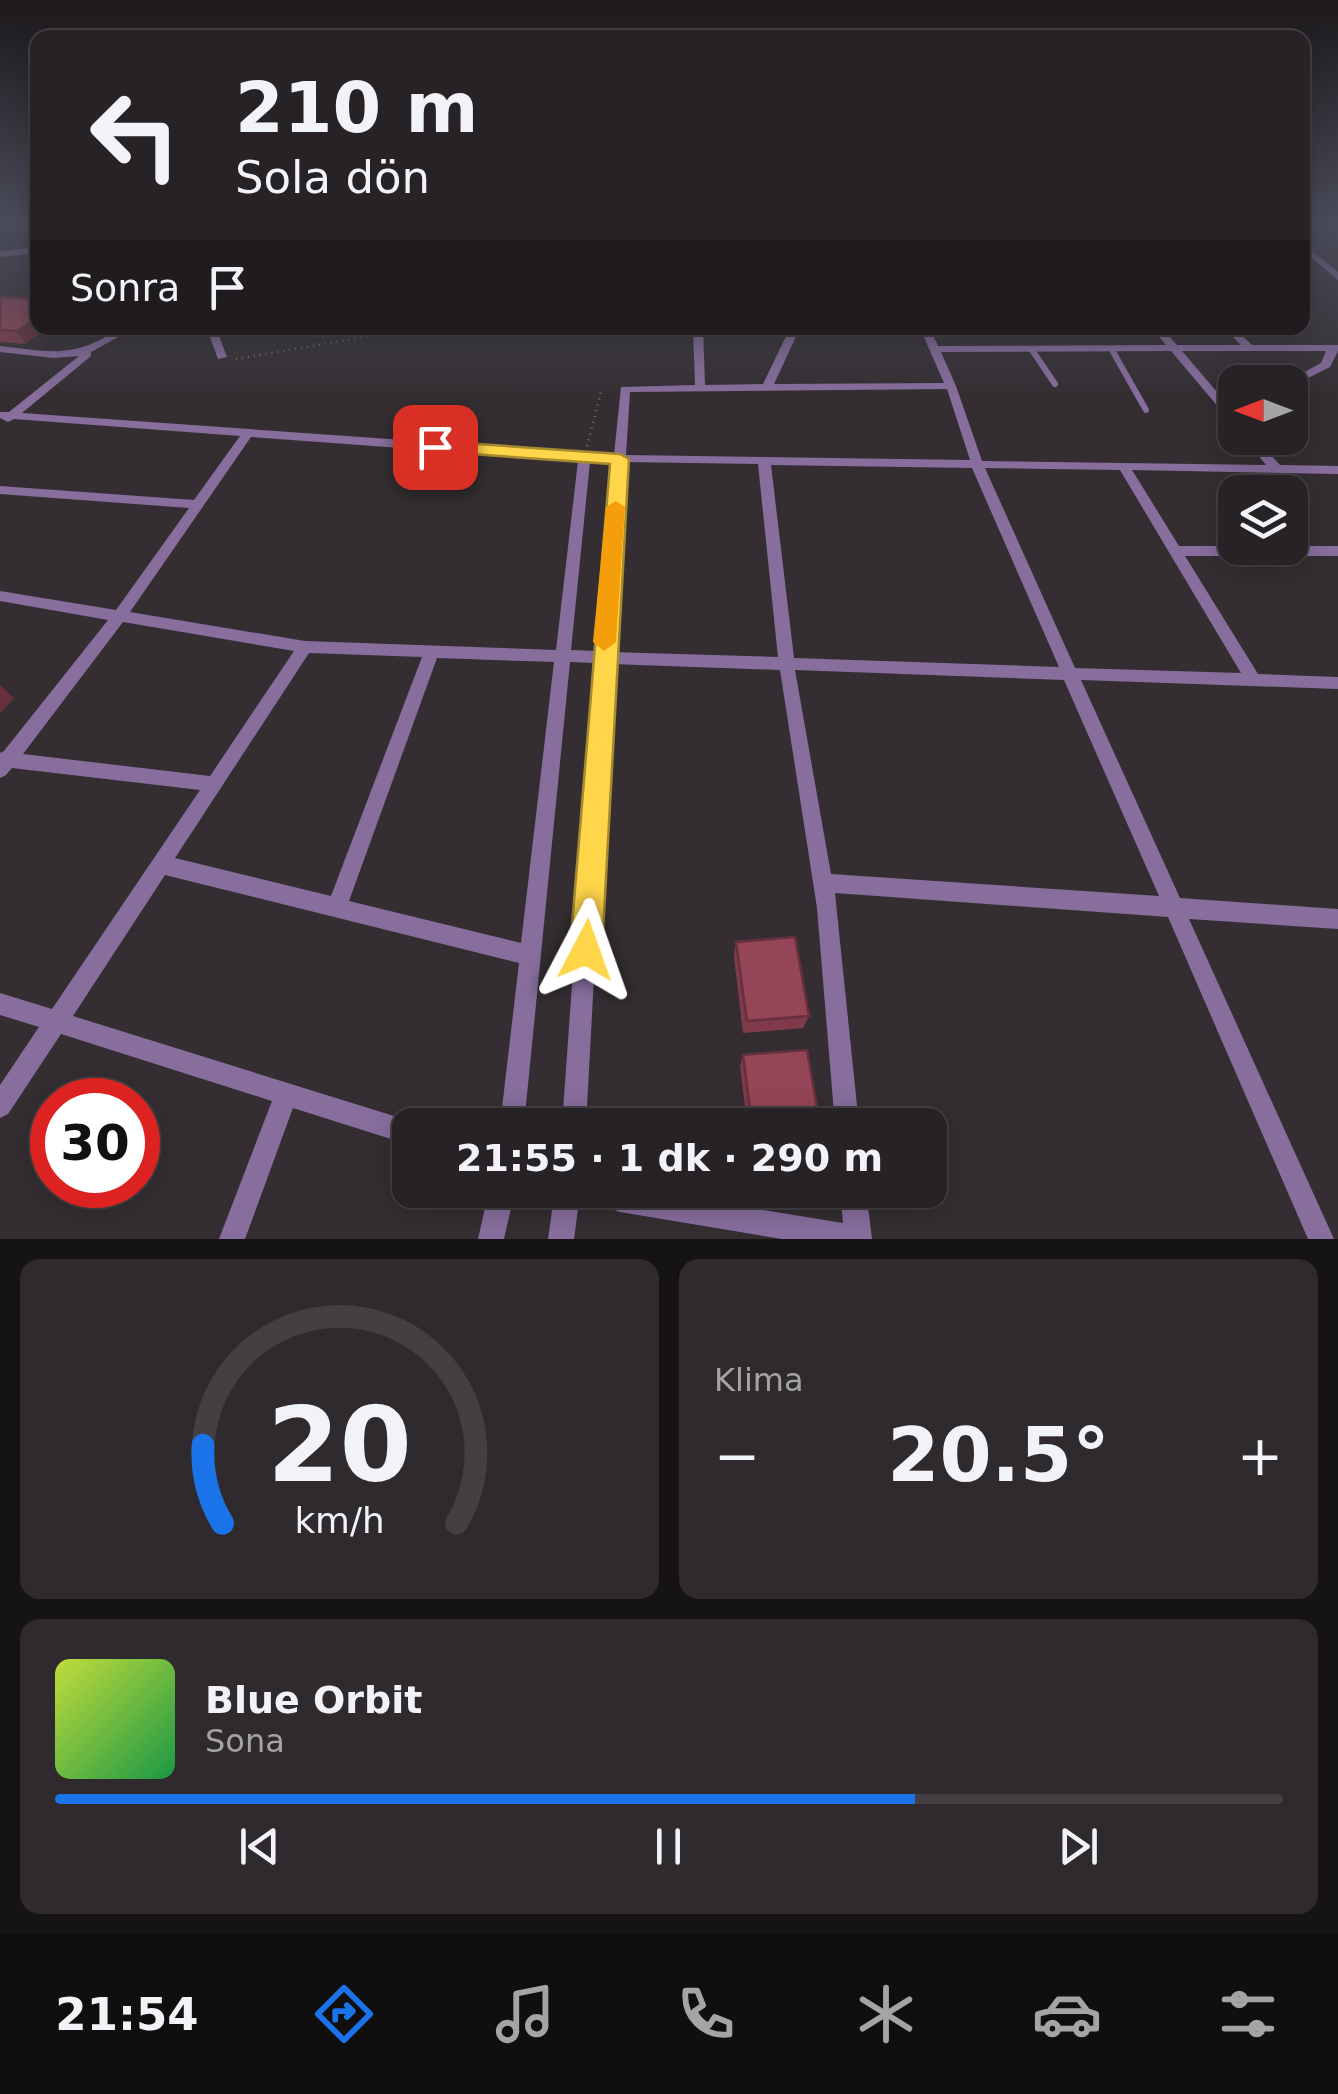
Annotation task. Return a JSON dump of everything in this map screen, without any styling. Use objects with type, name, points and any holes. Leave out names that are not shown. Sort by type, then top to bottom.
[{"type":"street","points":[[0,425],[6,415],[116,335]]},
{"type":"street","points":[[214,335],[222,356]]},
{"type":"street","points":[[698,335],[700,386]]},
{"type":"street","points":[[768,386],[792,335]]},
{"type":"street","points":[[928,335],[952,386],[978,467],[1322,1239]]},
{"type":"street","points":[[1163,335],[1218,400]]},
{"type":"street","points":[[1236,335],[1250,350]]},
{"type":"street","points":[[934,350],[1335,348],[1326,365],[1308,374]]},
{"type":"street","points":[[0,350],[64,356],[90,352]]},
{"type":"street","points":[[575,1108],[603,660],[625,389],[952,386]]},
{"type":"street","points":[[6,415],[584,458],[1338,470]]},
{"type":"street","points":[[3,763],[120,615],[194,504],[249,432]]},
{"type":"street","points":[[1264,455],[1277,470]]},
{"type":"street","points":[[514,1108],[584,458]]},
{"type":"street","points":[[764,461],[788,666],[823,883],[845,1108]]},
{"type":"street","points":[[1124,468],[1253,680]]},
{"type":"street","points":[[0,490],[194,504]]},
{"type":"street","points":[[1177,551],[1338,551]]},
{"type":"street","points":[[0,596],[305,648],[1338,682]]},
{"type":"street","points":[[0,1106],[305,648]]},
{"type":"street","points":[[337,908],[430,653]]},
{"type":"street","points":[[3,763],[213,784]]},
{"type":"street","points":[[160,864],[530,955]]},
{"type":"street","points":[[823,883],[1338,919]]},
{"type":"street","points":[[0,1004],[392,1127]]},
{"type":"street","points":[[232,1239],[286,1094]]},
{"type":"street","points":[[491,1239],[498,1208]]},
{"type":"street","points":[[561,1239],[565,1208]]},
{"type":"street","points":[[669,1208],[858,1239],[855,1208]]},
{"type":"lane","points":[[1032,350],[1055,384]]},
{"type":"lane","points":[[1112,350],[1146,410]]},
{"type":"path","points":[[222,356],[229,360],[376,335]]},
{"type":"path","points":[[584,458],[602,388]]},
{"type":"building","points":[[0,297],[30,299],[30,322],[17,331],[0,330]]},
{"type":"building","points":[[795,937],[809,1016],[747,1021],[736,942]]},
{"type":"building","points":[[807,1050],[817,1108],[750,1108],[743,1055]]},
{"type":"slow traffic","points":[[604,642],[616,507]]},
{"type":"route","points":[[435,447],[620,459],[603,660],[586,950]]}]
